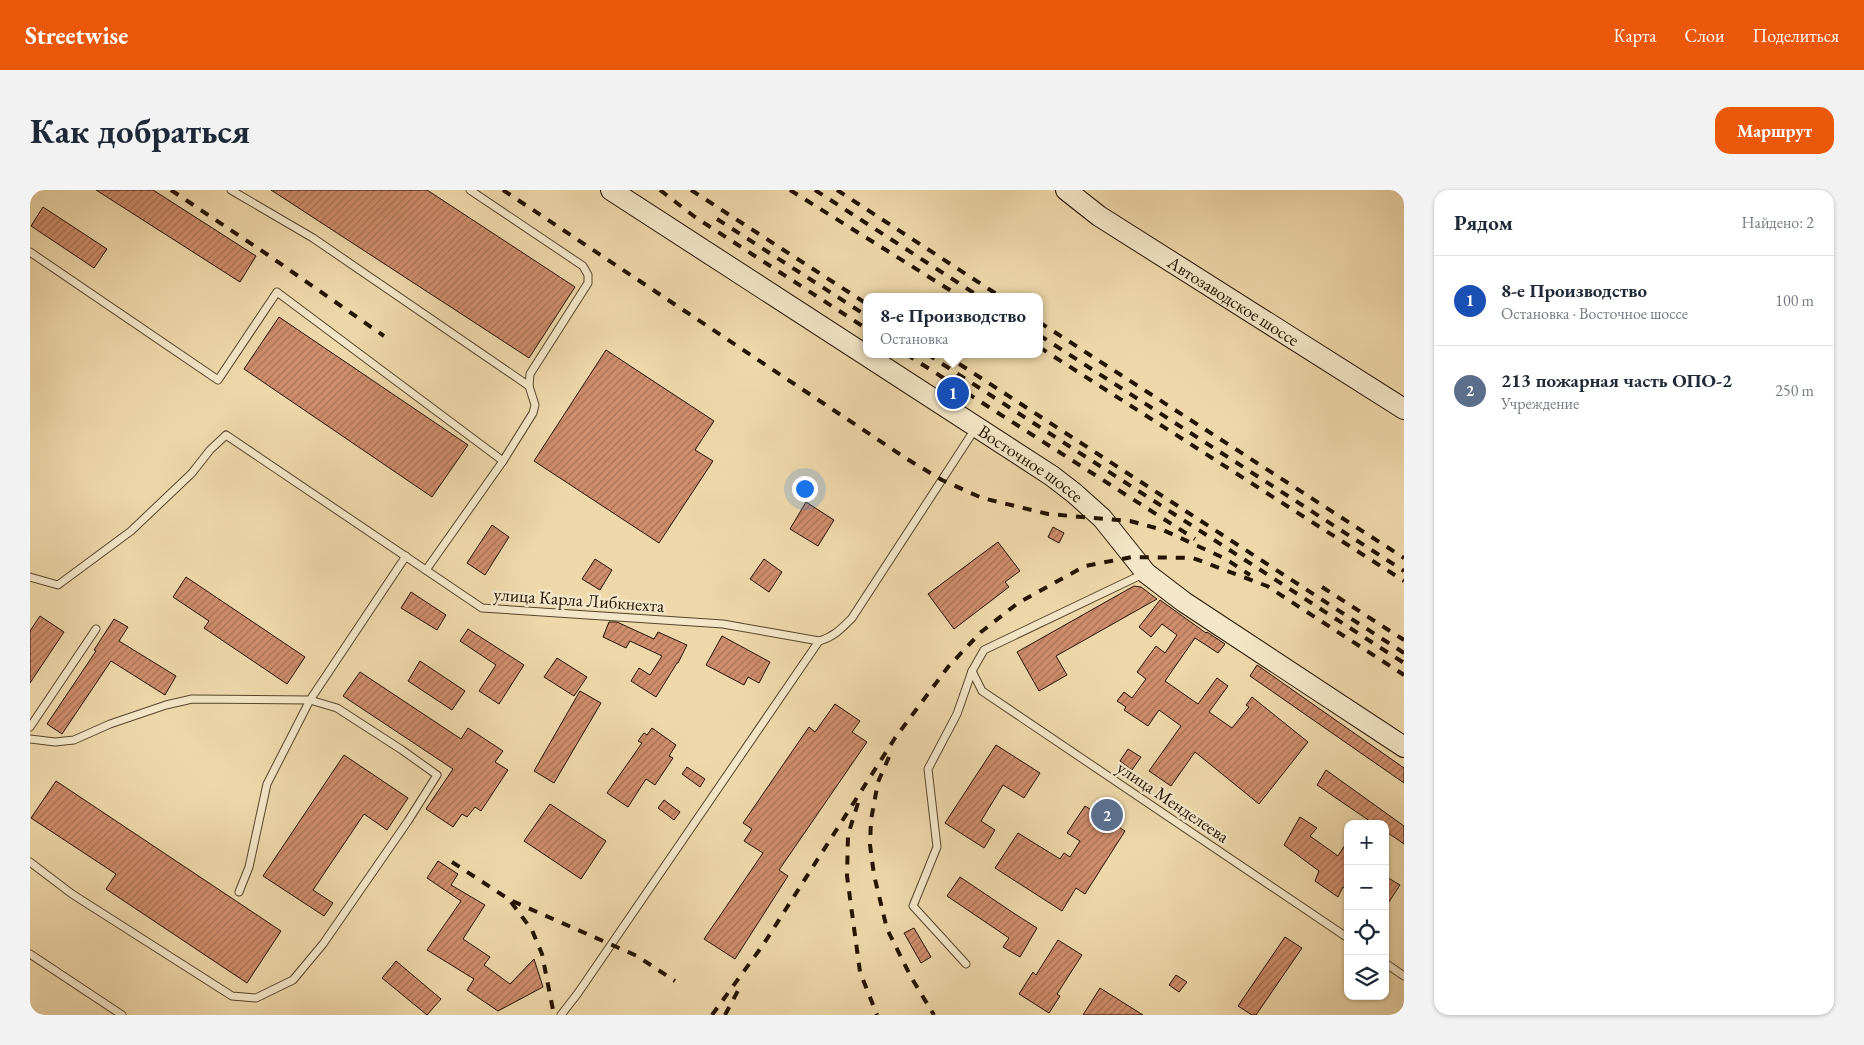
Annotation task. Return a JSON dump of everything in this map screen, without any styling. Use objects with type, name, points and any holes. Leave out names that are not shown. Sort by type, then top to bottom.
[{"type":"street","name":"Восточное шоссе","points":[[611,190],[863,354]]},
{"type":"street","name":"Автозаводское шоссе","points":[[1066,190],[1099,216],[1404,408]]},
{"type":"street","name":"Восточное шоссе","points":[[870,358],[1044,471],[1074,493],[1102,518],[1146,574],[1184,602],[1404,748]]},
{"type":"lane","points":[[231,190],[313,238],[529,386]]},
{"type":"lane","points":[[426,570],[503,460],[533,413],[535,405],[529,386],[530,374],[588,283],[588,275],[583,266],[470,190]]},
{"type":"lane","points":[[30,252],[218,380],[277,292],[503,460]]},
{"type":"lane","points":[[561,1015],[584,985],[819,640],[836,634],[858,609],[976,427]]},
{"type":"lane","name":"улица Карла Либкнехта","points":[[30,577],[58,585],[131,531],[192,473],[210,450],[226,435],[482,608],[723,624],[819,640]]},
{"type":"lane","points":[[239,892],[250,867],[267,784],[310,700],[406,556]]},
{"type":"lane","points":[[966,964],[913,906],[937,847],[928,769],[957,714],[972,672],[984,650],[1131,579],[1146,574]]},
{"type":"lane","points":[[30,727],[96,629]]},
{"type":"lane","name":"улица Менделеева","points":[[972,672],[982,692],[1344,935]]},
{"type":"lane","points":[[30,739],[55,742],[74,740],[110,724],[166,705],[192,700],[310,700],[337,708],[437,775],[408,821],[323,944],[293,980],[256,998],[232,996],[72,894],[30,862]]},
{"type":"lane","points":[[30,954],[122,1015]]},
{"type":"lane","points":[[1389,967],[1404,976]]},
{"type":"building","points":[[96,190],[153,190],[256,256],[240,282]]},
{"type":"building","points":[[271,190],[427,190],[575,287],[529,358]]},
{"type":"building","points":[[43,207],[107,249],[94,268],[31,226]]},
{"type":"building","points":[[279,317],[468,445],[432,497],[244,369]]},
{"type":"building","points":[[606,350],[714,421],[695,450],[713,461],[659,543],[534,461]]},
{"type":"building","points":[[806,502],[834,520],[818,546],[790,529]]},
{"type":"building","points":[[492,525],[509,537],[485,575],[467,563]]},
{"type":"building","points":[[1053,527],[1064,533],[1059,543],[1048,537]]},
{"type":"building","points":[[998,542],[1020,571],[1005,582],[1009,587],[954,629],[928,594]]},
{"type":"building","points":[[595,559],[612,570],[600,590],[582,579]]},
{"type":"building","points":[[764,559],[782,572],[769,592],[750,579]]},
{"type":"building","points":[[186,577],[305,657],[287,684],[204,628],[209,621],[173,597]]},
{"type":"building","points":[[1134,586],[1141,587],[1157,599],[1056,656],[1067,675],[1039,691],[1017,652]]},
{"type":"building","points":[[411,592],[446,615],[437,630],[401,608]]},
{"type":"building","points":[[1160,600],[1206,633],[1225,644],[1218,653],[1195,638],[1165,681],[1198,704],[1217,678],[1228,686],[1209,712],[1232,728],[1249,707],[1246,705],[1252,697],[1308,742],[1259,804],[1195,752],[1171,786],[1149,771],[1181,726],[1159,710],[1148,726],[1124,710],[1126,707],[1117,701],[1124,692],[1132,698],[1146,679],[1137,672],[1156,646],[1165,653],[1177,635],[1162,624],[1151,637],[1139,627]]},
{"type":"building","points":[[40,616],[64,632],[30,683],[30,631]]},
{"type":"building","points":[[114,619],[128,627],[119,641],[176,676],[165,695],[111,661],[62,734],[47,724],[96,651],[94,650]]},
{"type":"building","points":[[609,622],[617,622],[654,639],[658,632],[687,645],[656,697],[631,681],[639,668],[650,675],[662,656],[630,641],[626,648],[603,637]]},
{"type":"building","points":[[468,629],[524,665],[499,704],[479,691],[496,665],[460,641]]},
{"type":"building","points":[[722,636],[770,662],[759,683],[748,677],[744,685],[706,665]]},
{"type":"building","points":[[557,658],[587,677],[574,696],[544,677]]},
{"type":"building","points":[[420,661],[465,691],[452,710],[408,681]]},
{"type":"building","points":[[1257,665],[1404,768],[1404,783],[1250,676]]},
{"type":"building","points":[[360,672],[461,739],[468,728],[503,751],[495,762],[508,770],[481,811],[475,807],[467,817],[462,814],[453,827],[426,809],[453,769],[343,696]]},
{"type":"building","points":[[580,691],[601,703],[554,783],[534,771]]},
{"type":"building","points":[[835,704],[860,721],[852,732],[867,742],[779,870],[788,876],[735,959],[704,939],[763,853],[744,841],[752,829],[743,823],[809,727],[815,732]]},
{"type":"building","points":[[652,728],[676,745],[669,756],[673,758],[655,785],[646,779],[628,807],[607,793],[642,743],[638,741],[644,733],[647,735]]},
{"type":"building","points":[[996,745],[1040,773],[1024,798],[1003,785],[981,821],[995,830],[984,848],[945,823]]},
{"type":"building","points":[[1128,749],[1141,757],[1132,770],[1120,761]]},
{"type":"building","points":[[344,755],[408,798],[387,830],[364,814],[313,890],[333,903],[324,916],[263,876]]},
{"type":"building","points":[[687,767],[705,779],[700,787],[682,774]]},
{"type":"building","points":[[1326,770],[1404,826],[1404,844],[1389,834],[1389,820],[1368,820],[1317,785]]},
{"type":"building","points":[[56,781],[281,931],[247,983],[106,889],[116,874],[31,818]]},
{"type":"building","points":[[664,800],[680,812],[674,820],[658,808]]},
{"type":"building","points":[[550,804],[606,841],[581,879],[524,841]]},
{"type":"building","points":[[1085,806],[1125,831],[1085,894],[1076,888],[1062,911],[995,868],[1018,833],[1060,859],[1064,853],[1070,857],[1080,841],[1067,833]]},
{"type":"building","points":[[1300,817],[1317,828],[1310,836],[1338,856],[1344,846],[1344,888],[1338,897],[1315,881],[1319,871],[1284,845]]},
{"type":"building","points":[[438,861],[458,874],[451,885],[485,905],[463,939],[490,957],[484,965],[510,984],[534,959],[543,987],[498,1011],[467,990],[474,979],[427,950],[461,901],[427,878]]},
{"type":"building","points":[[960,877],[1037,928],[1020,957],[1003,947],[1009,938],[947,896]]},
{"type":"building","points":[[1389,878],[1400,885],[1389,902]]},
{"type":"building","points":[[914,928],[931,957],[921,963],[904,933]]},
{"type":"building","points":[[1285,937],[1302,948],[1256,1015],[1252,1015],[1238,1006]]},
{"type":"building","points":[[1058,940],[1082,955],[1057,994],[1060,996],[1049,1013],[1019,994],[1033,972],[1036,975]]},
{"type":"building","points":[[396,961],[441,999],[427,1015],[382,978]]},
{"type":"building","points":[[1176,975],[1187,982],[1179,992],[1169,985]]},
{"type":"building","points":[[1100,988],[1143,1015],[1083,1015]]},
{"type":"railway","points":[[171,190],[384,336]]},
{"type":"railway","points":[[503,190],[907,459],[942,480],[982,498],[1048,514],[1130,521],[1163,530],[1226,559],[1250,575]]},
{"type":"railway","points":[[660,190],[695,217],[863,326]]},
{"type":"railway","points":[[691,190],[863,301]]},
{"type":"railway","points":[[790,190],[955,293]]},
{"type":"railway","points":[[815,190],[974,293]]},
{"type":"railway","points":[[837,190],[995,293]]},
{"type":"railway","points":[[717,219],[863,313]]},
{"type":"railway","points":[[1043,325],[1404,558]]},
{"type":"railway","points":[[1043,338],[1404,571]]},
{"type":"railway","points":[[1043,350],[1404,581]]},
{"type":"railway","points":[[912,358],[1195,539]]},
{"type":"railway","points":[[933,358],[1404,663]]},
{"type":"railway","points":[[950,358],[1404,653]]},
{"type":"railway","points":[[712,1015],[763,945],[895,738],[948,667],[981,632],[1018,603],[1085,566],[1132,557],[1193,558],[1267,586],[1404,675]]},
{"type":"railway","points":[[1322,587],[1404,640]]},
{"type":"railway","points":[[889,757],[878,782],[871,820],[870,845],[874,875],[887,929],[911,977],[934,1015]]},
{"type":"railway","points":[[858,803],[848,835],[847,876],[860,972],[877,1015]]},
{"type":"railway","points":[[452,862],[510,900],[637,956],[675,981]]},
{"type":"railway","points":[[511,902],[532,930],[542,954],[554,1015]]},
{"type":"railway","points":[[725,1015],[741,985]]},
{"type":"place","name":"8-е Производство","points":[[953,393]]},
{"type":"place","name":"213 пожарная часть ОПО-2","points":[[1107,815]]}]
